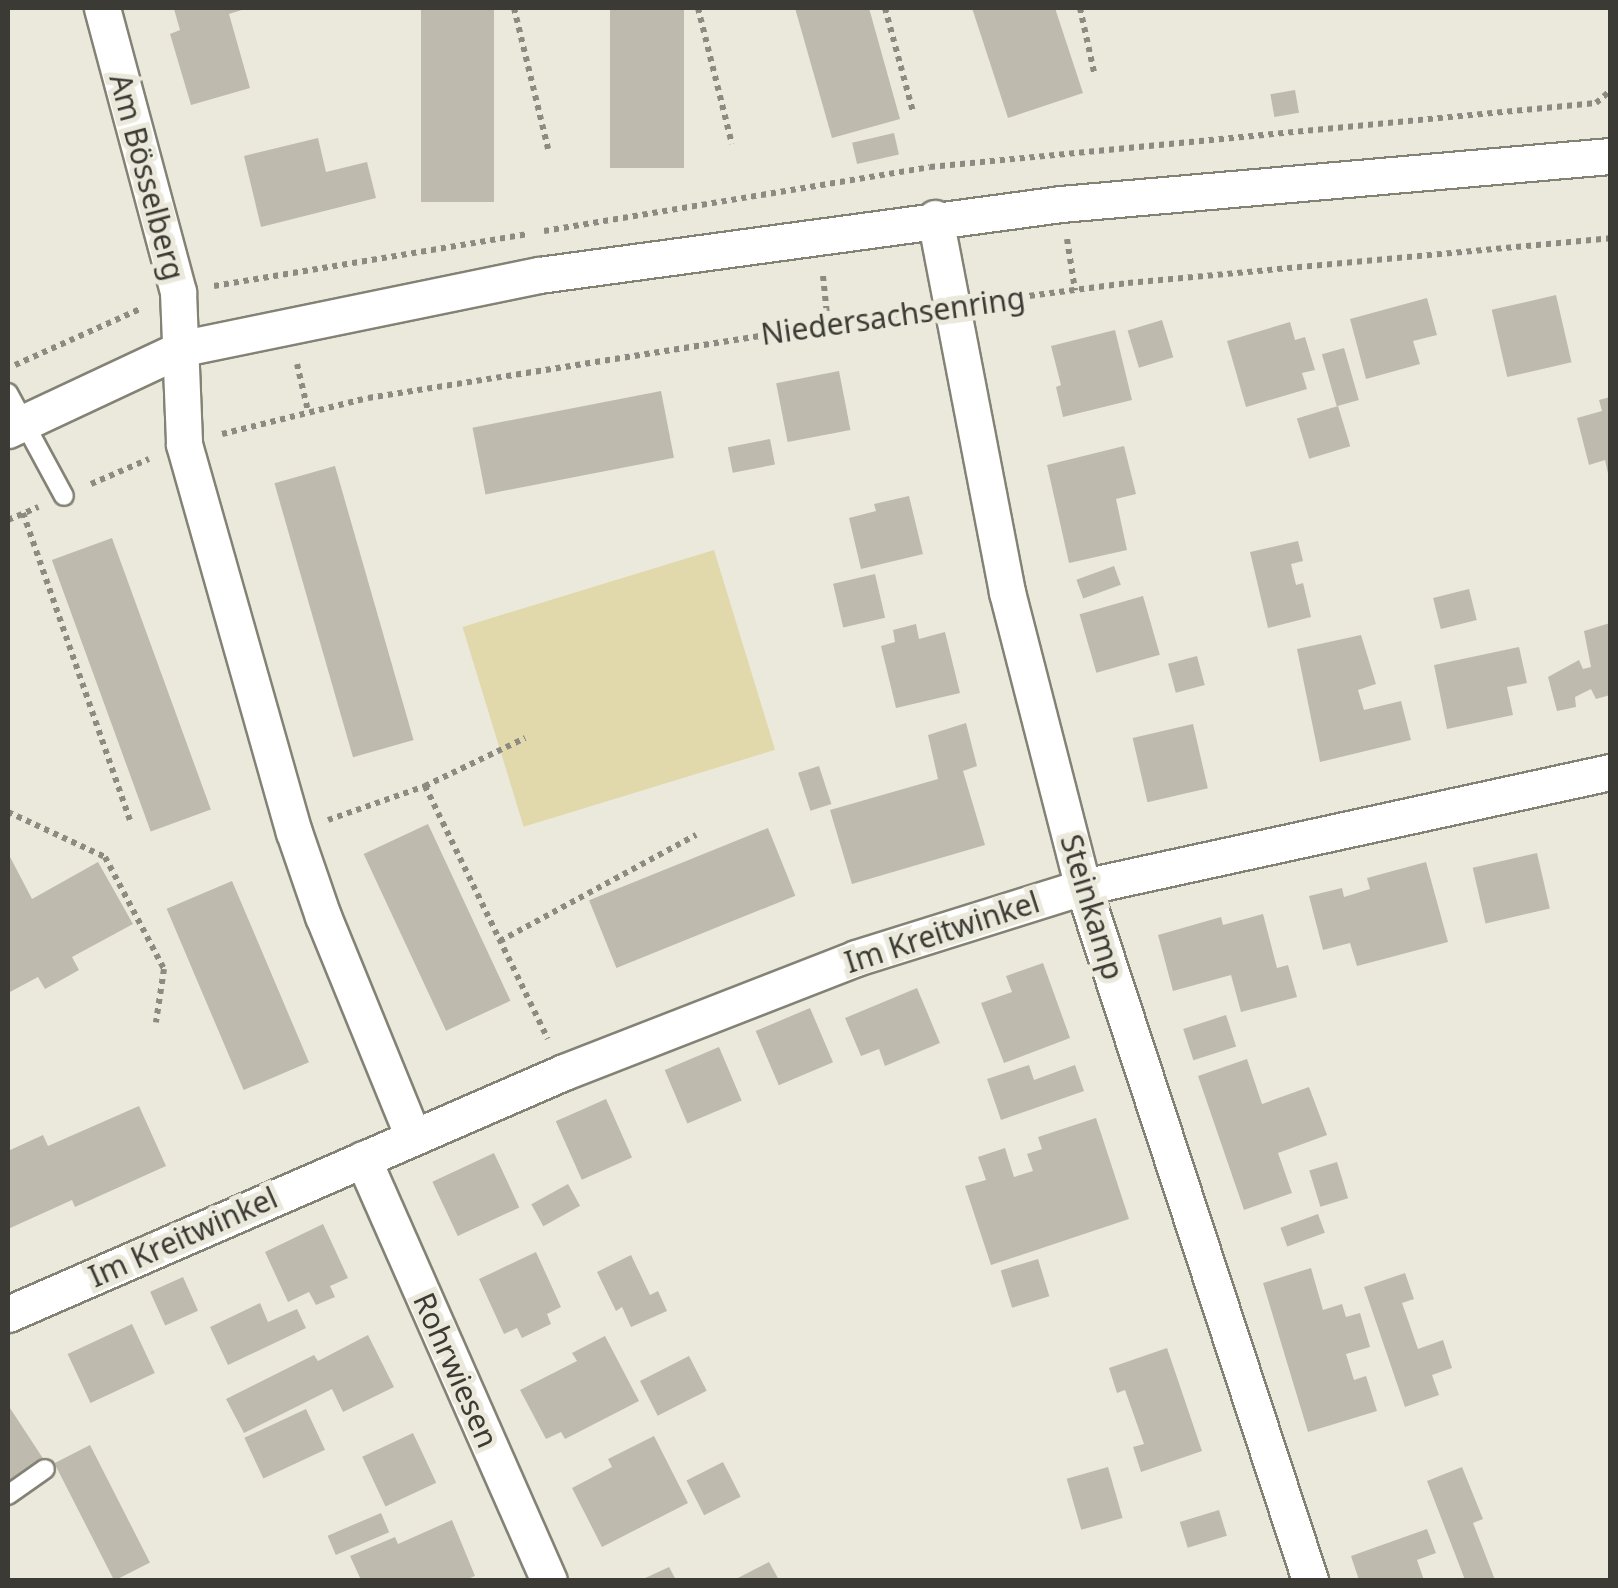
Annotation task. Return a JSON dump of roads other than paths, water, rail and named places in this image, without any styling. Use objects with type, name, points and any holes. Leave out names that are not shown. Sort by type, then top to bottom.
[{"type":"street","name":"Am Bösselberg","points":[[102,8],[178,292],[182,348]]},
{"type":"street","points":[[13,415],[182,348],[539,275],[935,218],[1116,198],[1610,156]]},
{"type":"street","name":"Steinkamp","points":[[935,218],[1007,592],[1083,887],[1310,1580]]},
{"type":"street","points":[[182,348],[184,444],[294,832],[322,916],[413,1136]]},
{"type":"street","name":"Im Kreitwinkel","points":[[8,1314],[564,1072],[856,958],[1083,887],[1610,772]]},
{"type":"street","name":"Rohrwiesen","points":[[363,1159],[549,1580]]},
{"type":"lane","points":[[13,415],[64,496]]},
{"type":"lane","points":[[8,1495],[45,1469]]}]
